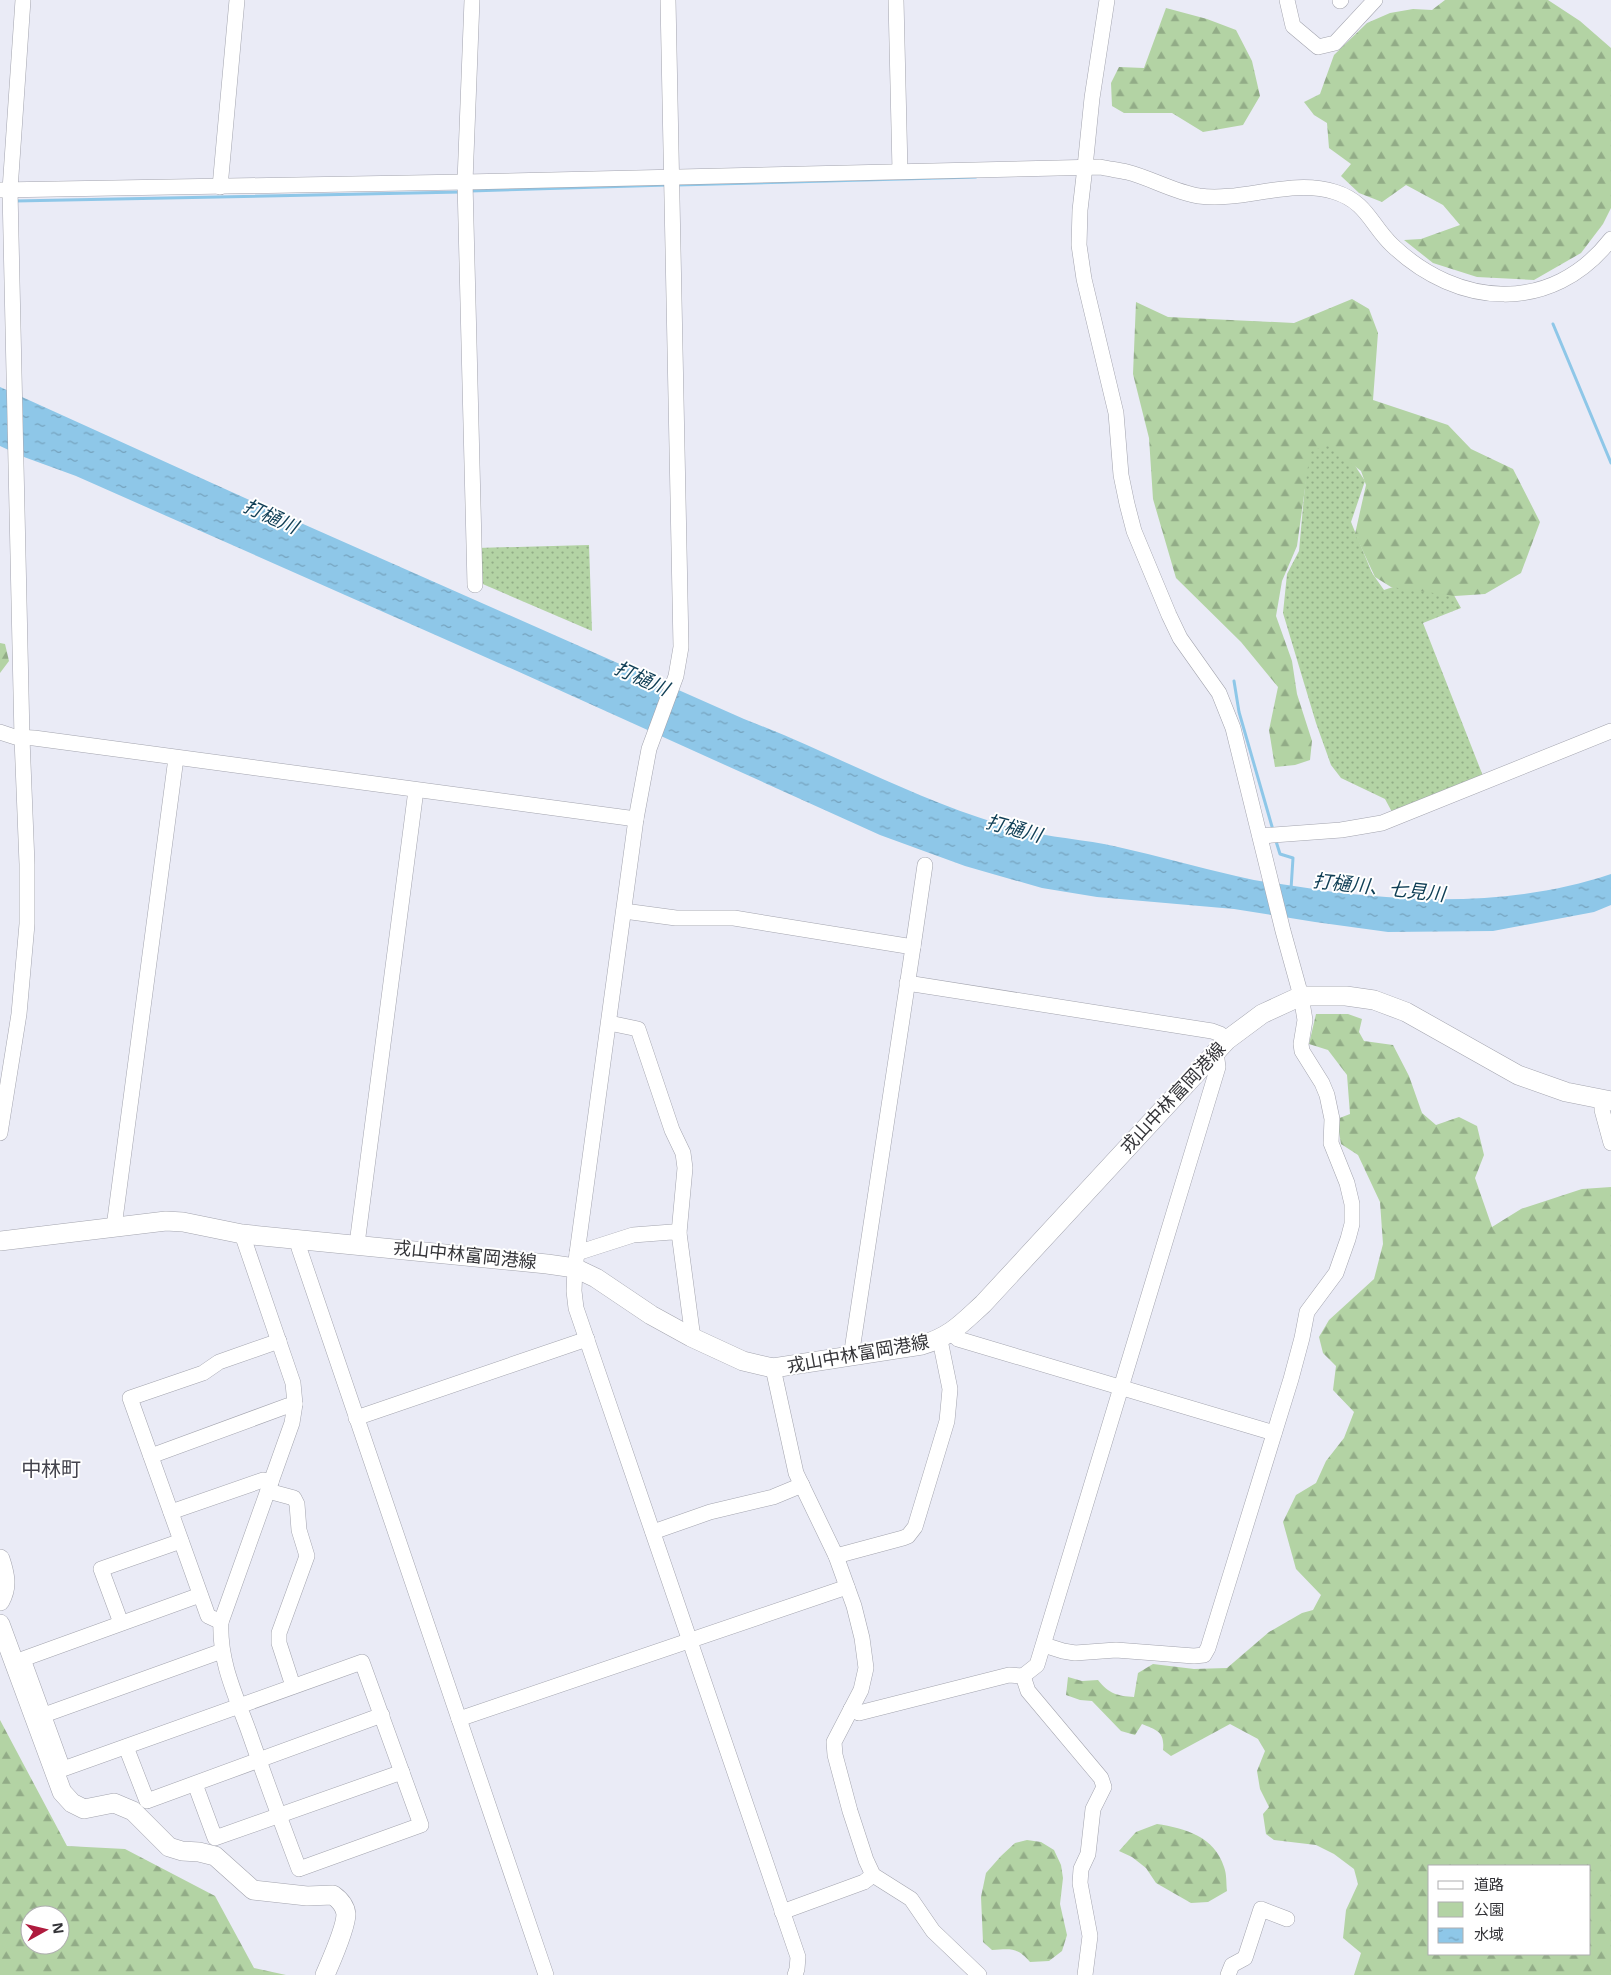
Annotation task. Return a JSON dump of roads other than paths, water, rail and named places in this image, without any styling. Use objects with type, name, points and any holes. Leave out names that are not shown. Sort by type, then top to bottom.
[{"type":"main road","name":"戎山中林富岡港線","points":[[0,1241],[166,1221],[182,1222],[242,1234],[576,1260],[596,1278],[651,1315],[691,1337],[743,1360],[773,1368],[922,1346],[946,1336],[983,1304],[1221,1046],[1262,1014],[1301,996],[1346,996],[1374,1000],[1406,1012],[1518,1075],[1566,1092],[1606,1101]]},
{"type":"main road","points":[[0,1560],[6,1578],[4,1594],[0,1601]]},
{"type":"main road","points":[[0,1624],[62,1792],[72,1804],[84,1809],[114,1804],[133,1810],[169,1847],[215,1856],[253,1890],[274,1894],[333,1895],[342,1901],[346,1914],[325,1975]]},
{"type":"street","points":[[0,1132],[19,1014],[27,924],[14,385],[5,190],[23,0]]},
{"type":"street","points":[[220,186],[236,0]]},
{"type":"street","points":[[472,0],[465,182],[474,585]]},
{"type":"street","points":[[668,0],[682,647],[676,676],[651,743],[636,819],[576,1260],[574,1291],[576,1308],[586,1339],[798,1957],[795,1975]]},
{"type":"street","points":[[896,0],[900,171]]},
{"type":"street","points":[[1044,1645],[1063,1651],[1075,1652],[1116,1650],[1194,1656],[1204,1655],[1208,1648],[1274,1433],[1302,1338],[1307,1312],[1336,1273],[1352,1224],[1352,1204],[1331,1143],[1332,1119],[1327,1095],[1322,1083],[1302,1051],[1301,1044],[1305,1020],[1301,996],[1227,712],[1219,693],[1177,630],[1134,531],[1121,475],[1116,413],[1084,279],[1079,245],[1084,167],[1107,0]]},
{"type":"street","points":[[1287,0],[1293,26],[1318,47],[1335,43],[1374,0]]},
{"type":"street","points":[[5,190],[465,182],[1084,167],[1127,172],[1199,196],[1257,193],[1293,188],[1314,188],[1334,192],[1365,210],[1391,244],[1417,265],[1463,287],[1484,293],[1517,294],[1534,292],[1558,284],[1578,273],[1601,252],[1611,239]]},
{"type":"street","points":[[1260,836],[1341,830],[1382,823],[1611,731]]},
{"type":"street","points":[[0,732],[22,738],[34,738],[636,819]]},
{"type":"street","points":[[114,1227],[176,758]]},
{"type":"street","points":[[357,1244],[416,790]]},
{"type":"street","points":[[851,1357],[925,865]]},
{"type":"street","points":[[624,911],[676,918],[734,918],[912,946]]},
{"type":"street","points":[[851,1709],[859,1713],[1009,1675],[1023,1676],[1037,1665],[1218,1067],[1221,1046],[1220,1034],[1212,1031],[907,983]]},
{"type":"street","points":[[609,1023],[638,1029],[672,1130],[684,1154],[685,1168],[679,1233],[692,1331],[691,1337]]},
{"type":"street","points":[[1606,1101],[1602,1110],[1611,1143]]},
{"type":"street","points":[[576,1260],[633,1235],[679,1233]]},
{"type":"street","points":[[200,1595],[23,1658],[63,1769],[240,1707],[362,1662],[421,1825],[299,1869],[278,1815],[240,1707],[222,1651],[220,1642],[221,1622],[270,1486],[292,1422],[296,1404],[293,1382],[242,1234]]},
{"type":"street","points":[[298,1239],[299,1248],[356,1418],[546,1975]]},
{"type":"street","points":[[836,1556],[903,1538],[908,1536],[914,1527],[947,1421],[950,1389],[946,1336],[1274,1433]]},
{"type":"street","points":[[356,1418],[586,1339]]},
{"type":"street","points":[[221,1622],[208,1616],[130,1398],[203,1373],[219,1362],[279,1341]]},
{"type":"street","points":[[773,1368],[796,1473],[836,1556],[862,1638],[866,1668],[861,1690],[834,1742],[835,1755],[850,1811],[873,1875],[911,1899],[933,1931],[979,1975]]},
{"type":"street","points":[[151,1456],[296,1404]]},
{"type":"street","points":[[171,1512],[263,1480],[270,1486],[294,1498],[297,1504],[299,1530],[307,1552],[279,1633],[279,1643],[293,1686]]},
{"type":"street","points":[[653,1532],[710,1512],[773,1497],[802,1485]]},
{"type":"street","points":[[121,1623],[101,1569],[181,1541]]},
{"type":"street","points":[[458,1719],[847,1587]]},
{"type":"street","points":[[44,1715],[222,1651]]},
{"type":"street","points":[[1023,1676],[1028,1691],[1101,1778],[1104,1787],[1093,1809],[1088,1854],[1081,1869],[1080,1883],[1090,1936],[1085,1975]]},
{"type":"street","points":[[126,1747],[147,1801],[382,1715]]},
{"type":"street","points":[[195,1784],[215,1838],[402,1772]]},
{"type":"street","points":[[782,1912],[864,1882],[873,1875]]},
{"type":"street","points":[[1228,1975],[1232,1965],[1245,1958],[1260,1909],[1288,1919]]},
{"type":"water","name":"打樋川","points":[[0,387],[276,512],[744,719],[902,788],[999,824],[1043,835],[1118,847],[1250,879],[1333,892],[1373,896],[1413,899],[1494,897],[1533,893],[1573,885],[1611,874],[1611,905],[1594,912],[1493,931],[1388,932],[1234,909],[1097,897],[1042,888],[965,866],[880,835],[517,671],[76,476],[0,446]]},
{"type":"waterway","points":[[677,185],[976,177]]},
{"type":"waterway","points":[[470,191],[668,185]]},
{"type":"waterway","points":[[15,201],[461,192]]},
{"type":"waterway","points":[[1553,324],[1611,463]]},
{"type":"waterway","points":[[1234,681],[1239,712],[1273,830]]},
{"type":"waterway","points":[[1275,838],[1280,854],[1293,858],[1291,889]]},
{"type":"district","name":"中林町","points":[[51,1469]]},
{"type":"water label","name":"打樋川、七見川","points":[[1379,887]]}]
